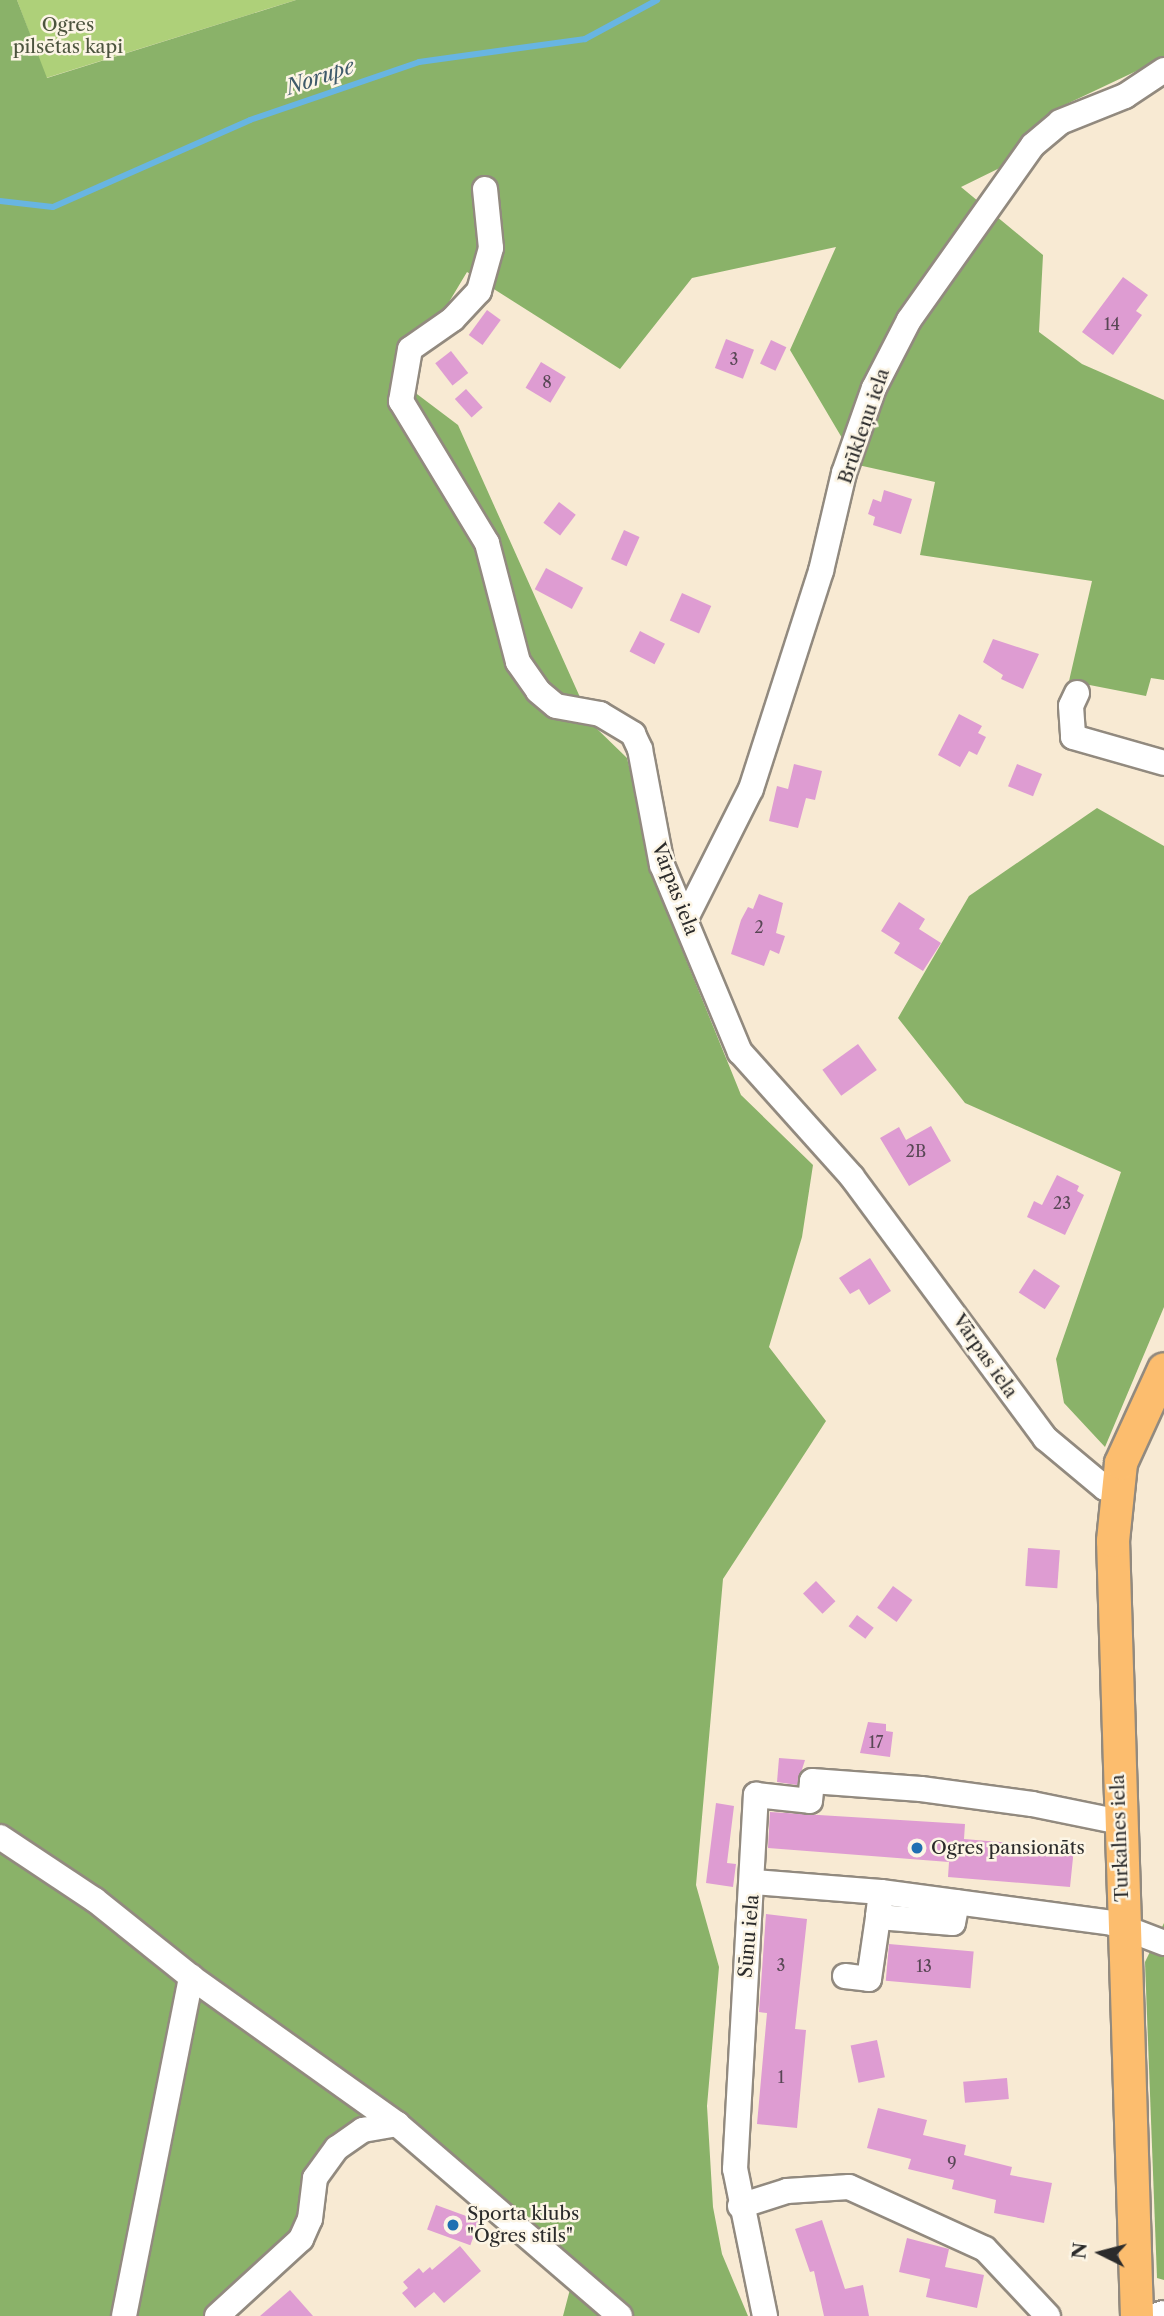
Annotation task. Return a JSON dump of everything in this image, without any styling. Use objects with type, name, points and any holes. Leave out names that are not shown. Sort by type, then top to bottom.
[{"type":"main road","name":"Turkalnes iela","points":[[1137,2316],[1137,2214],[1123,1926],[1114,1633],[1116,1491],[1121,1463],[1164,1370]]},
{"type":"street","name":"Brūkleņu iela","points":[[686,918],[751,789],[821,571],[844,473],[874,388],[909,320],[1033,145],[1060,122],[1125,96],[1164,70]]},
{"type":"street","name":"Vārpas iela","points":[[485,189],[491,248],[480,291],[453,319],[410,349],[401,401],[487,543],[512,647],[526,675],[556,706],[600,714],[633,734],[662,865],[740,1052],[852,1177],[1045,1437],[1105,1488],[1116,1491]]},
{"type":"street","points":[[1077,693],[1071,706],[1073,737],[1164,763]]},
{"type":"street","points":[[754,1882],[749,1868],[756,1795],[810,1801],[812,1781],[932,1790],[1120,1822]]},
{"type":"street","points":[[0,1837],[95,1900],[191,1977],[397,2124],[621,2316]]},
{"type":"street","name":"Sūnu iela","points":[[765,2316],[740,2206],[734,2119],[754,1882],[881,1892],[1123,1926],[1164,1943]]},
{"type":"street","points":[[845,1976],[869,1979],[881,1892]]},
{"type":"street","points":[[878,1917],[953,1923],[957,1902]]},
{"type":"street","points":[[124,2316],[191,1977]]},
{"type":"street","points":[[217,2316],[301,2239],[310,2219],[315,2178],[337,2148],[363,2130],[397,2124]]},
{"type":"street","points":[[740,2206],[787,2191],[849,2187],[985,2249],[1048,2316]]},
{"type":"street","points":[[1154,2316],[1164,2313]]},
{"type":"green space","points":[[0,0],[17,0],[47,78],[296,0],[1164,0],[1164,58],[1054,110],[1020,158],[961,187],[1043,255],[1039,332],[1082,364],[1164,400],[1164,680],[1151,678],[1146,696],[1069,681],[1092,581],[920,555],[935,482],[858,465],[790,350],[836,247],[692,278],[620,369],[467,272],[401,382],[458,425],[592,724],[627,758],[661,898],[741,1095],[813,1165],[802,1237],[769,1347],[826,1421],[723,1579],[696,1885],[719,1967],[707,2106],[713,2207],[722,2254],[748,2316],[563,2316],[574,2274],[397,2124],[337,2148],[310,2219],[217,2316],[0,2316]]},
{"type":"green space","name":"Ogres pilsētas kapi","points":[[17,0],[296,0],[46,78]]},
{"type":"green space","points":[[1097,808],[1164,846],[1164,1307],[1105,1447],[1064,1403],[1056,1359],[1121,1172],[965,1103],[898,1018],[969,896]]},
{"type":"green space","points":[[1164,1923],[1164,2280],[1157,2278],[1145,1962]]},
{"type":"building","points":[[1123,277],[1148,295],[1136,311],[1142,315],[1113,355],[1082,332]]},
{"type":"building","points":[[487,310],[501,320],[483,345],[469,335]]},
{"type":"building","points":[[726,339],[754,350],[743,379],[715,368]]},
{"type":"building","points":[[771,340],[786,347],[775,371],[760,364]]},
{"type":"building","points":[[451,351],[468,373],[452,385],[435,363]]},
{"type":"building","points":[[541,362],[566,377],[550,403],[526,388]]},
{"type":"building","points":[[466,389],[483,408],[472,418],[455,399]]},
{"type":"building","points":[[884,490],[912,499],[901,534],[873,525],[875,517],[868,514],[873,499],[881,502]]},
{"type":"building","points":[[559,502],[576,515],[560,535],[543,523]]},
{"type":"building","points":[[624,530],[640,537],[627,566],[611,559]]},
{"type":"building","points":[[546,568],[583,588],[572,609],[535,589]]},
{"type":"building","points":[[682,593],[711,606],[699,633],[670,620]]},
{"type":"building","points":[[640,631],[665,644],[655,664],[630,651]]},
{"type":"building","points":[[993,639],[1039,654],[1023,689],[1001,679],[1003,675],[983,662]]},
{"type":"building","points":[[959,714],[982,726],[978,733],[986,737],[977,755],[969,751],[960,767],[938,755]]},
{"type":"building","points":[[794,764],[822,771],[815,800],[806,798],[798,828],[769,821],[777,786],[788,789]]},
{"type":"building","points":[[1017,764],[1042,774],[1033,796],[1008,786]]},
{"type":"building","points":[[759,894],[783,903],[776,933],[785,936],[779,954],[770,950],[764,966],[731,954],[741,920],[748,907],[753,909]]},
{"type":"building","points":[[899,902],[925,919],[919,929],[941,943],[923,971],[894,953],[900,943],[881,931]]},
{"type":"building","points":[[858,1044],[877,1070],[841,1096],[822,1070]]},
{"type":"building","points":[[931,1126],[951,1161],[909,1186],[880,1138],[899,1127],[906,1140]]},
{"type":"building","points":[[1057,1175],[1079,1186],[1077,1191],[1084,1195],[1065,1235],[1027,1217],[1034,1201],[1042,1205]]},
{"type":"building","points":[[870,1258],[891,1291],[869,1305],[859,1289],[850,1294],[839,1278]]},
{"type":"building","points":[[1034,1269],[1060,1286],[1045,1309],[1019,1292]]},
{"type":"building","points":[[1028,1548],[1060,1550],[1057,1588],[1025,1586]]},
{"type":"building","points":[[816,1581],[835,1601],[823,1614],[803,1594]]},
{"type":"building","points":[[893,1586],[912,1600],[897,1622],[877,1608]]},
{"type":"building","points":[[857,1615],[874,1628],[865,1639],[849,1626]]},
{"type":"building","points":[[868,1722],[886,1724],[886,1731],[893,1732],[890,1757],[860,1753]]},
{"type":"building","points":[[779,1758],[805,1760],[797,1785],[777,1782]]},
{"type":"building","points":[[716,1803],[734,1806],[727,1863],[736,1864],[733,1887],[706,1883]]},
{"type":"building","name":"Ogres pansionāts","points":[[770,1812],[965,1824],[964,1839],[1074,1848],[1070,1887],[948,1877],[949,1862],[768,1848]]},
{"type":"building","points":[[766,1914],[807,1919],[795,2029],[806,2030],[797,2128],[757,2124],[767,2013],[759,2012]]},
{"type":"building","points":[[889,1944],[974,1951],[970,1988],[886,1981]]},
{"type":"building","points":[[877,2040],[885,2077],[858,2083],[851,2046]]},
{"type":"building","points":[[1007,2078],[1009,2099],[965,2103],[963,2082]]},
{"type":"building","points":[[878,2108],[927,2120],[923,2135],[966,2145],[964,2155],[1012,2167],[1010,2175],[1052,2183],[1044,2223],[994,2213],[996,2200],[952,2189],[954,2180],[908,2169],[911,2159],[867,2148]]},
{"type":"building","name":"Sporta klubs \"Ogres stils\"","points":[[436,2205],[479,2221],[470,2245],[427,2229]]},
{"type":"building","points":[[822,2220],[845,2289],[863,2285],[869,2316],[824,2316],[814,2271],[810,2272],[795,2229]]},
{"type":"building","points":[[907,2238],[949,2249],[945,2267],[984,2275],[977,2308],[926,2297],[930,2279],[899,2272]]},
{"type":"building","points":[[460,2246],[481,2271],[444,2303],[434,2292],[415,2308],[402,2293],[408,2288],[403,2282],[419,2268],[423,2273],[430,2267],[432,2270]]},
{"type":"building","points":[[290,2290],[313,2316],[260,2316]]},
{"type":"waterway","name":"Norupe","points":[[0,201],[53,207],[250,120],[419,62],[585,39],[657,0]]},
{"type":"place","name":"Ogres pansionāts","points":[[917,1848]]},
{"type":"place","name":"Sporta klubs \"Ogres stils\"","points":[[453,2225]]}]
